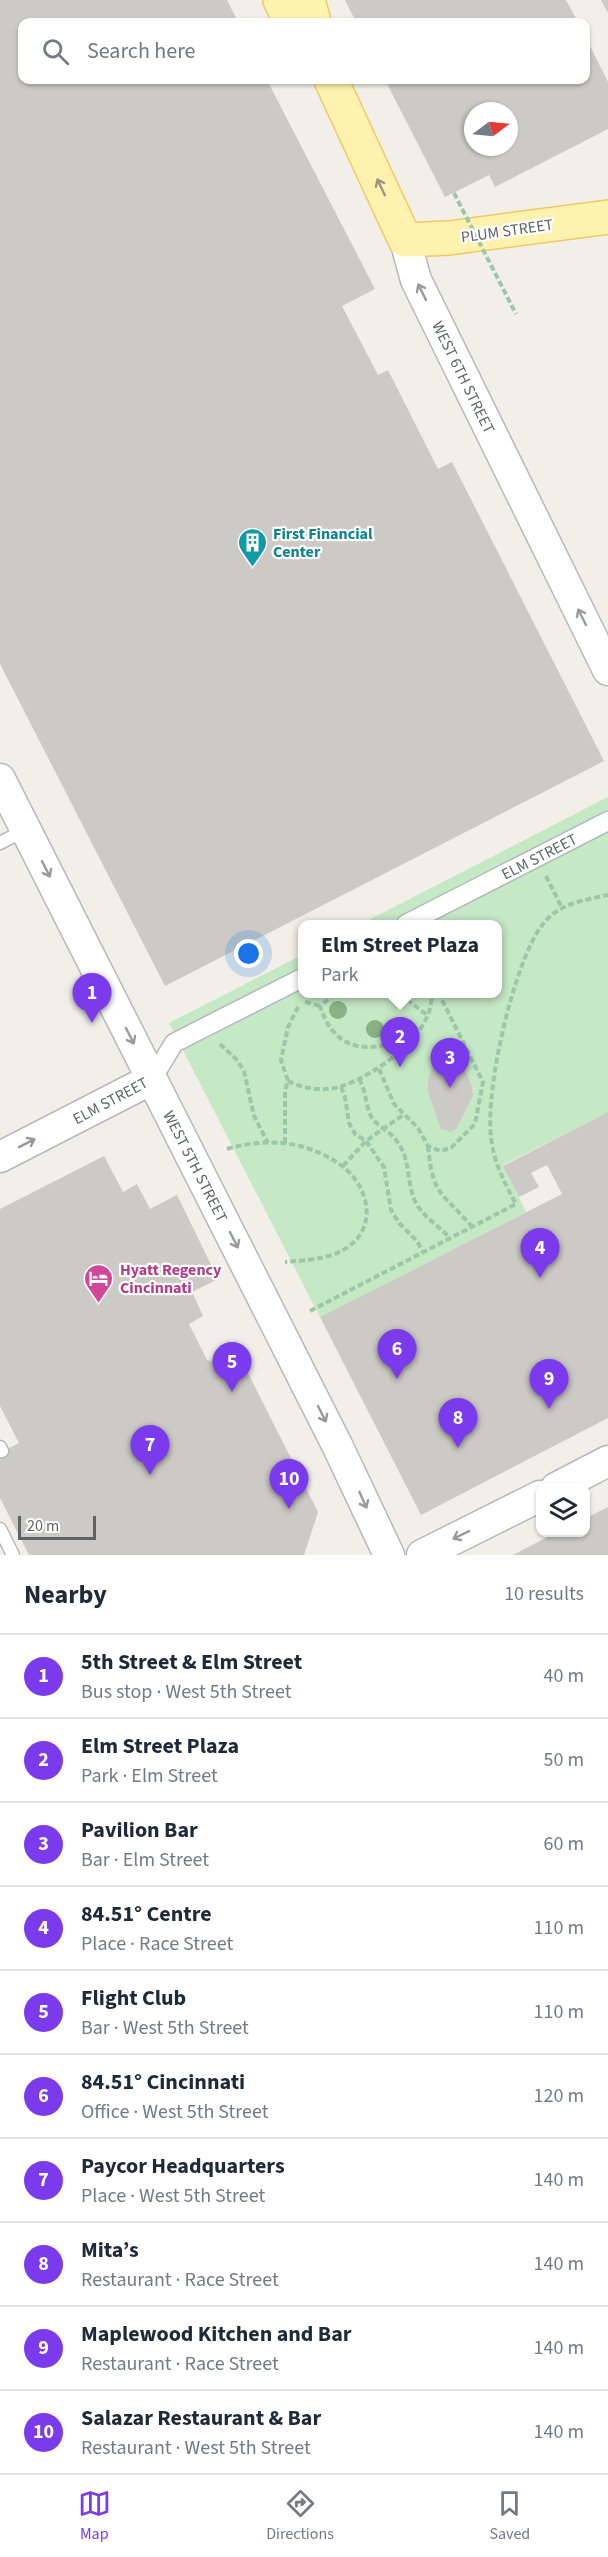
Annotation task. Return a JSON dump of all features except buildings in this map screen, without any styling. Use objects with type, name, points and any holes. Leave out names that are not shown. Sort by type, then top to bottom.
[{"type":"main road","points":[[280,0],[289,18]]},
{"type":"main road","points":[[308,0],[313,18]]},
{"type":"main road","name":"WEST 6TH STREET","points":[[333,84],[405,240]]},
{"type":"main road","name":"PLUM STREET","points":[[405,240],[449,238],[608,217]]},
{"type":"street","name":"WEST 6TH STREET","points":[[405,240],[416,280],[608,670]]},
{"type":"street","name":"WEST 5TH STREET","points":[[0,779],[13,837],[152,1079],[338,1447],[389,1555]]},
{"type":"street","name":"ELM STREET","points":[[414,920],[608,821]]},
{"type":"street","name":"ELM STREET","points":[[0,1157],[152,1079],[174,1043],[298,981]]},
{"type":"street","points":[[566,1483],[608,1461]]},
{"type":"street","points":[[422,1555],[536,1498]]},
{"type":"lane","points":[[0,1529],[14,1555]]},
{"type":"path","points":[[454,193],[516,314]]},
{"type":"path","points":[[537,858],[562,908]]},
{"type":"path","points":[[310,1311],[516,1204],[497,1166],[490,1135],[491,1092],[507,1014],[527,954],[543,924],[562,908],[585,900],[608,896]]},
{"type":"path","points":[[285,1143],[285,1090],[288,1081],[281,1060],[288,1026],[303,998]]},
{"type":"path","points":[[320,1006],[329,998]]},
{"type":"path","points":[[406,998],[427,1015]]},
{"type":"path","points":[[288,1081],[300,1088],[341,1087],[379,1069],[411,1039],[427,1015],[432,998]]},
{"type":"path","points":[[441,998],[483,1082],[491,1092]]},
{"type":"path","points":[[301,1001],[320,1006]]},
{"type":"path","points":[[320,1006],[329,1026],[345,1043],[363,1048],[385,1047],[411,1039]]},
{"type":"path","points":[[208,1026],[221,1047],[236,1059],[244,1071],[254,1116],[268,1143]]},
{"type":"path","points":[[379,1069],[394,1104],[418,1128],[428,1146],[432,1176],[437,1190],[472,1227]]},
{"type":"path","points":[[359,1079],[364,1087],[370,1114],[396,1140],[406,1157],[416,1202],[425,1215],[438,1224],[450,1238]]},
{"type":"path","points":[[428,1146],[440,1151],[451,1148],[475,1124],[483,1082]]},
{"type":"path","points":[[341,1087],[349,1123],[355,1134],[366,1141],[384,1167],[391,1210],[399,1223],[417,1241],[423,1252]]},
{"type":"path","points":[[343,1166],[366,1141],[403,1115]]},
{"type":"path","points":[[227,1149],[244,1144],[285,1143],[328,1156],[343,1166],[357,1181],[365,1198],[368,1213],[366,1226],[359,1238],[343,1250],[326,1257],[285,1262]]},
{"type":"green space","points":[[608,797],[608,1112],[503,1165],[526,1212],[320,1317],[169,1023],[298,957],[298,998],[502,998],[502,920],[369,920]]},
{"type":"place","name":"First Financial Center","points":[[252,568]]},
{"type":"place","name":"5th Street & Elm Street","points":[[92,1023]]},
{"type":"place","name":"Elm Street Plaza","points":[[400,1067]]},
{"type":"place","name":"Pavilion Bar","points":[[450,1088]]},
{"type":"place","name":"84.51° Centre","points":[[540,1278]]},
{"type":"place","name":"Hyatt Regency Cincinnati","points":[[99,1304]]},
{"type":"place","name":"84.51° Cincinnati","points":[[397,1379]]},
{"type":"place","name":"Flight Club","points":[[232,1392]]},
{"type":"place","name":"Maplewood Kitchen and Bar","points":[[549,1409]]},
{"type":"place","name":"Mita’s","points":[[458,1448]]},
{"type":"place","name":"Paycor Headquarters","points":[[150,1475]]},
{"type":"place","name":"Salazar Restaurant & Bar","points":[[289,1509]]}]
